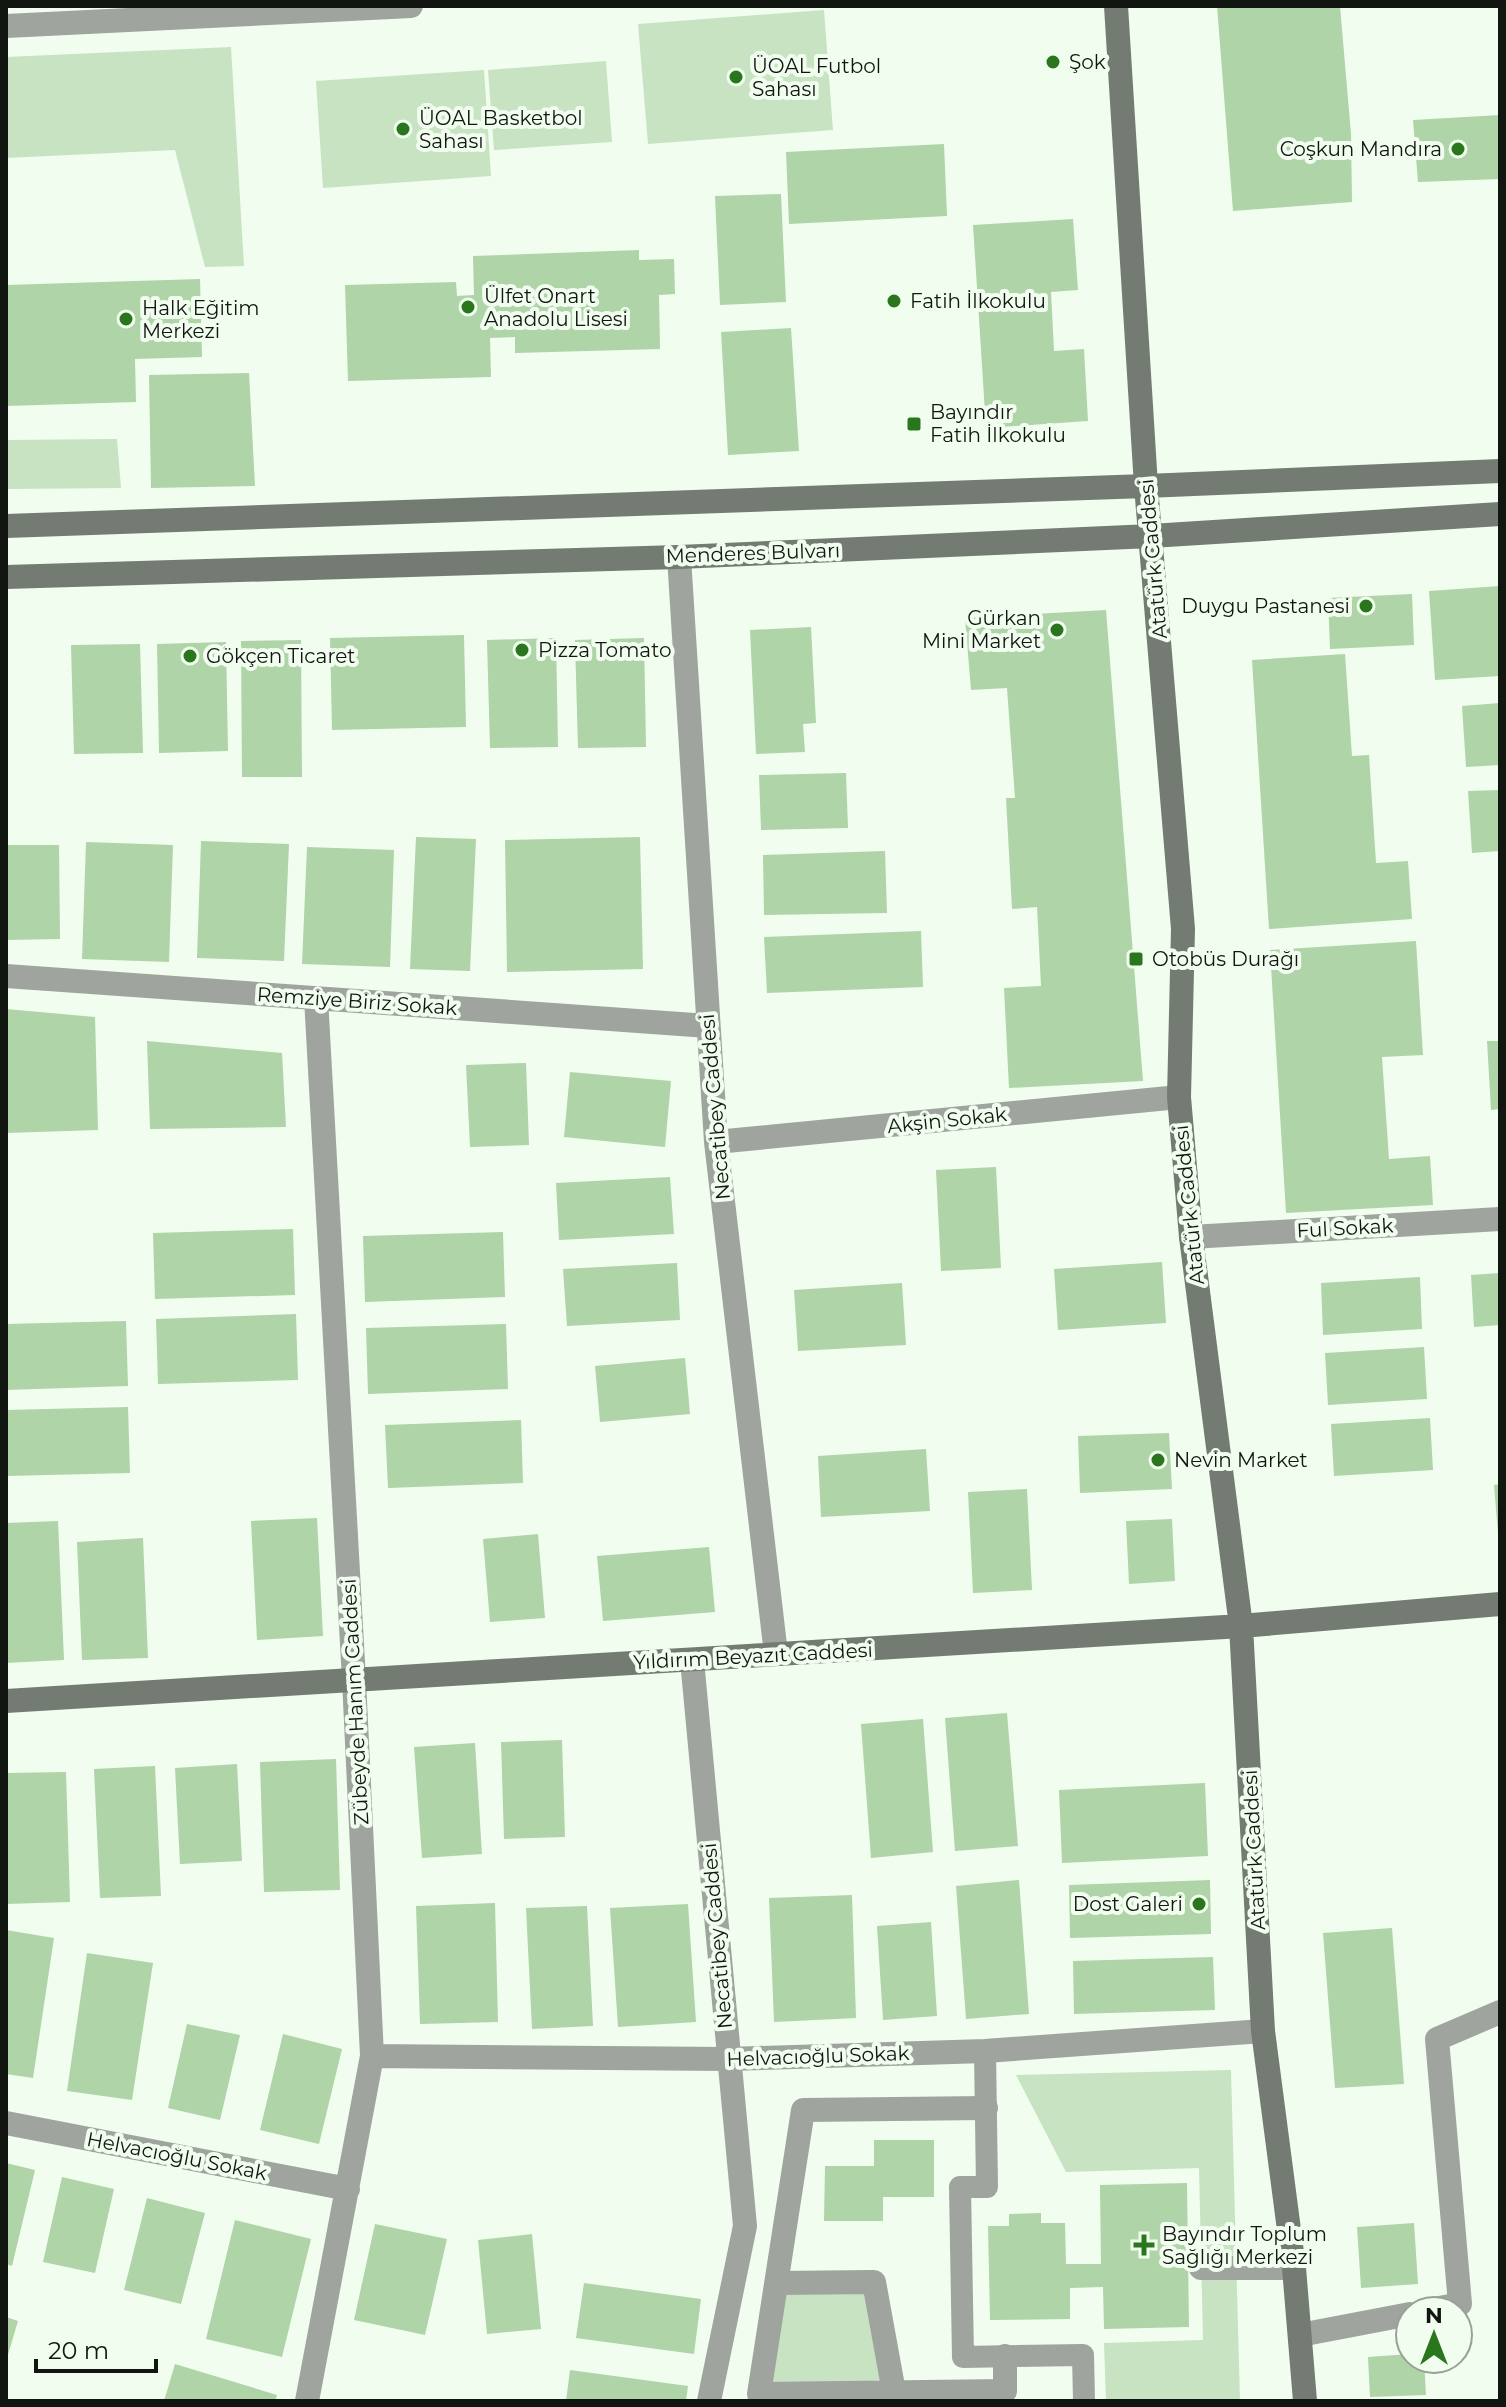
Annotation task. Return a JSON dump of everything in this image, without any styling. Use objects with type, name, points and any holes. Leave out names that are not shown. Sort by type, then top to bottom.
[{"type":"street","points":[[6,26],[411,6]]},
{"type":"street","name":"Atatürk Caddesi","points":[[1116,6],[1146,486],[1183,929],[1179,1097],[1191,1237],[1241,1626],[1263,2031],[1294,2268],[1305,2401]]},
{"type":"street","points":[[6,526],[1500,471]]},
{"type":"street","name":"Menderes Bulvarı","points":[[6,577],[679,557],[1151,536],[1500,514]]},
{"type":"street","name":"Necatibey Caddesi","points":[[679,557],[716,1142],[776,1654]]},
{"type":"street","name":"Remziye Biriz Sokak","points":[[6,976],[708,1026]]},
{"type":"street","name":"Zübeyde Hanım Caddesi","points":[[307,2401],[372,2056],[316,998]]},
{"type":"street","name":"Akşin Sokak","points":[[716,1142],[1179,1097]]},
{"type":"street","name":"Ful Sokak","points":[[1191,1237],[1500,1219]]},
{"type":"street","name":"Yıldırım Beyazıt Caddesi","points":[[6,1701],[1241,1626],[1500,1604]]},
{"type":"street","name":"Necatibey Caddesi","points":[[692,1660],[745,2226],[709,2401]]},
{"type":"street","points":[[1459,2295],[1437,2039],[1500,2012]]},
{"type":"street","name":"Helvacıoğlu Sokak","points":[[372,2056],[728,2059],[985,2051],[1263,2031]]},
{"type":"street","points":[[986,2108],[803,2110],[759,2394],[1005,2391],[1005,2356]]},
{"type":"street","name":"Helvacıoğlu Sokak","points":[[6,2123],[348,2189]]},
{"type":"street","points":[[1201,2268],[1294,2268]]},
{"type":"street","points":[[777,2283],[874,2282],[894,2392]]},
{"type":"street","points":[[1300,2335],[1394,2317]]},
{"type":"lane","points":[[985,2051],[987,2187],[960,2187],[963,2357],[1083,2355],[1084,2401]]},
{"type":"green space","name":"ÜOAL Futbol Sahası","points":[[824,10],[833,130],[648,144],[638,24]]},
{"type":"green space","points":[[231,47],[244,266],[205,267],[175,150],[6,158],[6,57]]},
{"type":"green space","name":"ÜOAL Basketbol Sahası","points":[[606,61],[612,142],[494,150],[488,70]]},
{"type":"green space","name":"ÜOAL Basketbol Sahası","points":[[484,70],[491,176],[323,188],[316,81]]},
{"type":"green space","points":[[6,435],[8,440],[117,439],[121,488],[6,489]]},
{"type":"green space","points":[[1231,2070],[1240,2401],[1106,2401],[1104,2343],[1203,2340],[1199,2168],[1066,2172],[1016,2075]]},
{"type":"green space","points":[[874,2282],[894,2392],[759,2394],[777,2283]]},
{"type":"building","points":[[1217,6],[1340,6],[1351,134],[1352,202],[1233,211]]},
{"type":"building","name":"Coşkun Mandıra","points":[[1500,115],[1500,179],[1418,182],[1413,120]]},
{"type":"building","points":[[944,144],[947,216],[789,224],[786,152]]},
{"type":"building","points":[[781,194],[786,302],[720,305],[715,196]]},
{"type":"building","points":[[1073,219],[1078,290],[1051,292],[1054,351],[1084,349],[1088,421],[986,428],[973,225]]},
{"type":"building","points":[[639,250],[639,260],[674,259],[675,294],[659,295],[660,349],[515,353],[515,337],[490,338],[491,377],[348,381],[345,285],[456,282],[457,296],[474,295],[473,256]]},
{"type":"building","points":[[200,279],[202,357],[135,359],[136,402],[6,406],[6,285]]},
{"type":"building","points":[[791,328],[799,451],[728,455],[721,332]]},
{"type":"building","points":[[249,373],[255,486],[151,488],[149,375]]},
{"type":"building","points":[[1500,586],[1500,676],[1435,680],[1429,591]]},
{"type":"building","points":[[1412,594],[1414,645],[1330,649],[1328,598]]},
{"type":"building","points":[[1106,610],[1143,1081],[1009,1088],[1004,988],[1041,986],[1037,907],[1012,909],[1006,798],[1015,798],[1007,688],[971,690],[965,618]]},
{"type":"building","points":[[811,627],[816,723],[803,724],[805,752],[756,754],[750,630]]},
{"type":"building","points":[[464,635],[466,727],[332,730],[330,638]]},
{"type":"building","points":[[556,638],[558,747],[490,748],[487,640]]},
{"type":"building","points":[[644,638],[646,747],[578,748],[575,640]]},
{"type":"building","points":[[301,640],[302,777],[242,777],[241,641]]},
{"type":"building","points":[[226,642],[228,751],[159,753],[157,644]]},
{"type":"building","points":[[140,644],[143,753],[74,754],[71,645]]},
{"type":"building","points":[[1345,654],[1352,756],[1369,755],[1376,863],[1408,861],[1412,919],[1269,929],[1252,660]]},
{"type":"building","points":[[1500,703],[1500,765],[1466,767],[1462,706]]},
{"type":"building","points":[[846,773],[848,828],[761,830],[759,775]]},
{"type":"building","points":[[1500,790],[1500,851],[1472,853],[1468,791]]},
{"type":"building","points":[[416,837],[476,839],[470,971],[410,969]]},
{"type":"building","points":[[640,837],[643,969],[507,972],[505,840]]},
{"type":"building","points":[[201,841],[289,844],[284,961],[197,958]]},
{"type":"building","points":[[86,842],[173,845],[169,962],[82,959]]},
{"type":"building","points":[[6,845],[59,845],[60,939],[6,940]]},
{"type":"building","points":[[307,847],[394,850],[390,967],[302,964]]},
{"type":"building","points":[[885,851],[887,913],[764,915],[763,855]]},
{"type":"building","points":[[921,931],[923,987],[767,993],[764,937]]},
{"type":"building","points":[[1416,941],[1423,1055],[1382,1057],[1389,1159],[1430,1156],[1433,1205],[1286,1213],[1270,950]]},
{"type":"building","points":[[6,1009],[95,1017],[98,1130],[6,1133]]},
{"type":"building","points":[[147,1041],[282,1053],[286,1127],[150,1129]]},
{"type":"building","points":[[1487,1041],[1500,1041],[1500,1109],[1491,1110]]},
{"type":"building","points":[[526,1063],[529,1145],[470,1147],[466,1065]]},
{"type":"building","points":[[570,1072],[671,1081],[665,1147],[564,1137]]},
{"type":"building","points":[[996,1167],[1001,1268],[941,1271],[936,1170]]},
{"type":"building","points":[[670,1177],[674,1234],[559,1240],[556,1183]]},
{"type":"building","points":[[293,1229],[295,1295],[155,1299],[153,1233]]},
{"type":"building","points":[[503,1232],[505,1297],[365,1302],[363,1236]]},
{"type":"building","points":[[1162,1262],[1166,1323],[1058,1330],[1054,1269]]},
{"type":"building","points":[[677,1263],[680,1320],[567,1326],[563,1269]]},
{"type":"building","points":[[1500,1273],[1500,1325],[1474,1327],[1471,1275]]},
{"type":"building","points":[[1420,1277],[1422,1329],[1323,1335],[1321,1283]]},
{"type":"building","points":[[902,1283],[906,1345],[798,1351],[794,1290]]},
{"type":"building","points":[[296,1314],[298,1380],[158,1384],[156,1319]]},
{"type":"building","points":[[126,1321],[128,1386],[6,1390],[6,1324]]},
{"type":"building","points":[[506,1324],[508,1389],[368,1394],[366,1328]]},
{"type":"building","points":[[1424,1347],[1427,1399],[1328,1405],[1325,1353]]},
{"type":"building","points":[[685,1358],[690,1414],[600,1422],[595,1366]]},
{"type":"building","points":[[128,1407],[130,1473],[6,1476],[6,1410]]},
{"type":"building","points":[[1430,1418],[1433,1470],[1334,1476],[1331,1424]]},
{"type":"building","points":[[521,1420],[523,1483],[388,1488],[385,1425]]},
{"type":"building","points":[[1169,1433],[1172,1489],[1080,1493],[1078,1436]]},
{"type":"building","points":[[926,1449],[930,1511],[821,1517],[818,1456]]},
{"type":"building","points":[[1500,1484],[1500,1533],[1498,1533],[1494,1485]]},
{"type":"building","points":[[1027,1489],[1032,1590],[973,1593],[968,1492]]},
{"type":"building","points":[[317,1518],[323,1636],[257,1640],[251,1521]]},
{"type":"building","points":[[1172,1519],[1175,1581],[1129,1584],[1126,1521]]},
{"type":"building","points":[[58,1521],[64,1660],[6,1663],[6,1523]]},
{"type":"building","points":[[538,1534],[545,1618],[490,1622],[483,1539]]},
{"type":"building","points":[[143,1538],[148,1658],[82,1660],[77,1542]]},
{"type":"building","points":[[709,1547],[715,1612],[603,1621],[597,1556]]},
{"type":"building","points":[[1007,1713],[1018,1846],[955,1851],[945,1718]]},
{"type":"building","points":[[923,1719],[933,1852],[871,1858],[861,1724]]},
{"type":"building","points":[[562,1740],[565,1837],[504,1839],[501,1742]]},
{"type":"building","points":[[475,1743],[482,1854],[422,1858],[414,1747]]},
{"type":"building","points":[[336,1759],[340,1890],[264,1892],[260,1762]]},
{"type":"building","points":[[237,1764],[242,1861],[180,1864],[175,1768]]},
{"type":"building","points":[[155,1766],[161,1896],[100,1898],[94,1769]]},
{"type":"building","points":[[66,1772],[70,1902],[6,1904],[6,1773]]},
{"type":"building","points":[[1205,1783],[1208,1856],[1062,1863],[1059,1790]]},
{"type":"building","points":[[1019,1880],[1029,2014],[966,2019],[956,1886]]},
{"type":"building","points":[[1210,1880],[1211,1934],[1070,1938],[1069,1885]]},
{"type":"building","points":[[852,1895],[856,2018],[774,2022],[769,1898]]},
{"type":"building","points":[[495,1903],[498,2022],[420,2024],[416,1906]]},
{"type":"building","points":[[688,1904],[696,2022],[618,2027],[610,1908]]},
{"type":"building","points":[[587,1906],[593,2026],[532,2029],[526,1908]]},
{"type":"building","points":[[931,1922],[937,2016],[883,2020],[877,1926]]},
{"type":"building","points":[[1392,1928],[1404,2084],[1335,2088],[1323,1933]]},
{"type":"building","points":[[6,1930],[54,1938],[33,2078],[6,2074]]},
{"type":"building","points":[[87,1953],[153,1963],[132,2100],[67,2091]]},
{"type":"building","points":[[1213,1957],[1215,2010],[1074,2014],[1073,1961]]},
{"type":"building","points":[[187,2024],[240,2035],[220,2120],[168,2108]]},
{"type":"building","points":[[283,2034],[342,2049],[319,2144],[260,2130]]},
{"type":"building","points":[[874,2140],[934,2140],[934,2197],[883,2197],[883,2221],[824,2221],[825,2166],[874,2166]]},
{"type":"building","points":[[6,2163],[35,2170],[12,2266],[6,2264]]},
{"type":"building","points":[[62,2177],[114,2189],[95,2273],[43,2262]]},
{"type":"building","name":"Bayındır Toplum Sağlığı Merkezi","points":[[1187,2183],[1189,2327],[1104,2329],[1103,2287],[1070,2288],[1070,2319],[990,2320],[988,2226],[1009,2226],[1009,2214],[1041,2213],[1041,2223],[1065,2223],[1066,2264],[1101,2264],[1100,2185]]},
{"type":"building","points":[[147,2198],[205,2213],[181,2304],[124,2290]]},
{"type":"building","points":[[235,2220],[311,2239],[282,2357],[206,2339]]},
{"type":"building","points":[[1414,2223],[1418,2284],[1361,2288],[1357,2227]]},
{"type":"building","points":[[375,2224],[447,2239],[425,2335],[354,2320]]},
{"type":"building","points":[[532,2234],[541,2329],[487,2334],[478,2240]]},
{"type":"building","points":[[584,2283],[701,2299],[694,2354],[576,2338]]},
{"type":"building","points":[[6,2317],[18,2321],[7,2358],[6,2358]]},
{"type":"building","points":[[1394,2355],[1394,2375],[1425,2375],[1426,2395],[1370,2397],[1368,2357]]},
{"type":"building","points":[[175,2364],[277,2395],[275,2401],[164,2401]]},
{"type":"building","points":[[570,2370],[688,2386],[686,2401],[566,2401]]},
{"type":"place","name":"Şok","points":[[1053,62]]},
{"type":"place","name":"ÜOAL Futbol Sahası","points":[[736,77]]},
{"type":"place","name":"ÜOAL Basketbol Sahası","points":[[403,129]]},
{"type":"place","name":"Coşkun Mandıra","points":[[1458,149]]},
{"type":"place","name":"Fatih İlkokulu","points":[[894,301]]},
{"type":"place","name":"Ülfet Onart Anadolu Lisesi","points":[[468,307]]},
{"type":"place","name":"Halk Eğitim Merkezi","points":[[126,319]]},
{"type":"place","name":"Bayındır Fatih İlkokulu","points":[[914,424]]},
{"type":"place","name":"Duygu Pastanesi","points":[[1366,606]]},
{"type":"place","name":"Gürkan Mini Market","points":[[1057,630]]},
{"type":"place","name":"Pizza Tomato","points":[[522,650]]},
{"type":"place","name":"Gökçen Ticaret","points":[[190,656]]},
{"type":"place","name":"Otobüs Durağı","points":[[1136,959]]},
{"type":"place","name":"Nevin Market","points":[[1158,1460]]},
{"type":"place","name":"Dost Galeri","points":[[1199,1904]]},
{"type":"place","name":"Bayındır Toplum Sağlığı Merkezi","points":[[1144,2245]]}]
